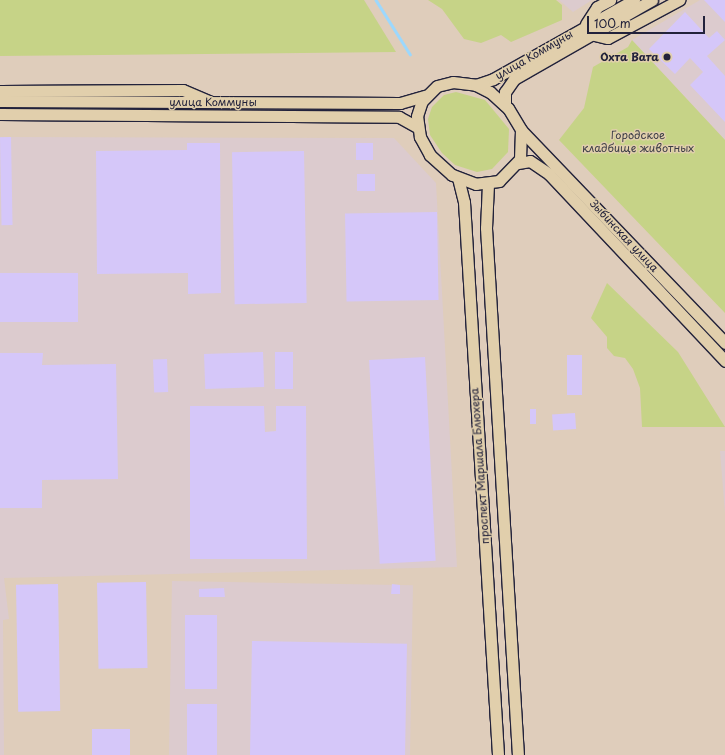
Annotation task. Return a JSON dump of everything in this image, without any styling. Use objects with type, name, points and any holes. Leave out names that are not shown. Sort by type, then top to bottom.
[{"type":"street","points":[[610,0],[597,7],[588,30],[608,38],[679,0]]},
{"type":"street","name":"улица Коммуны","points":[[505,105],[505,92],[514,79],[634,0]]},
{"type":"street","name":"улица Коммуны","points":[[476,85],[493,80],[588,30],[652,0]]},
{"type":"street","points":[[446,83],[476,85],[505,105],[521,130],[522,149],[518,162],[510,173],[488,184],[458,178],[430,155],[417,127],[418,110],[425,96],[446,83]]},
{"type":"street","points":[[0,91],[183,90],[211,102]]},
{"type":"street","name":"улица Коммуны","points":[[0,101],[400,103],[425,96]]},
{"type":"street","name":"улица Коммуны","points":[[0,114],[399,116],[417,127]]},
{"type":"street","name":"Зыбинская улица","points":[[521,130],[724,342]]},
{"type":"street","name":"Зыбинская улица","points":[[518,162],[530,161],[549,174],[725,361]]},
{"type":"street","name":"проспект Маршала Блюхера","points":[[458,178],[464,202],[498,755]]},
{"type":"street","name":"проспект Маршала Блюхера","points":[[488,184],[486,228],[518,755]]},
{"type":"street","points":[[715,350],[724,342]]},
{"type":"shaded area","points":[[559,0],[592,0],[573,12]]},
{"type":"shaded area","points":[[700,0],[725,0],[725,140],[632,40]]},
{"type":"shaded area","points":[[0,137],[394,138],[436,183],[457,567],[4,578],[9,619],[3,620],[4,755],[0,755]]},
{"type":"shaded area","points":[[720,451],[725,451],[725,513]]},
{"type":"shaded area","points":[[172,581],[413,585],[410,755],[169,755]]},
{"type":"green space","points":[[0,0],[364,0],[396,52],[0,56]]},
{"type":"green space","points":[[428,0],[556,0],[562,5],[562,20],[511,42],[501,35],[481,43],[464,39],[442,9]]},
{"type":"green space","name":"Городское кладбище животных","points":[[632,40],[725,140],[725,313],[559,140],[584,108],[593,67],[628,47]]},
{"type":"green space","points":[[456,92],[485,100],[509,129],[508,152],[492,169],[477,172],[455,165],[442,153],[430,135],[428,119],[432,107],[444,95]]},
{"type":"green space","points":[[607,283],[678,352],[725,427],[642,427],[640,388],[633,369],[625,358],[614,356],[607,348],[607,337],[591,318]]},
{"type":"building","points":[[704,0],[725,0],[725,22]]},
{"type":"building","points":[[685,12],[709,38],[717,31],[725,40],[707,56],[725,76],[725,122],[690,85],[703,72],[690,58],[675,74],[649,49]]},
{"type":"building","points":[[0,137],[11,137],[13,225],[2,225]]},
{"type":"building","points":[[187,143],[220,143],[221,293],[188,294],[188,273],[97,274],[96,151],[187,150]]},
{"type":"building","points":[[356,143],[373,143],[373,160],[356,160]]},
{"type":"building","points":[[304,151],[307,303],[235,304],[232,152]]},
{"type":"building","points":[[357,174],[375,174],[375,191],[357,191]]},
{"type":"building","points":[[437,212],[439,300],[347,302],[345,214]]},
{"type":"building","points":[[0,273],[78,273],[78,322],[0,322]]},
{"type":"building","points":[[263,352],[264,387],[205,389],[204,354]]},
{"type":"building","points":[[275,352],[293,352],[293,389],[275,389]]},
{"type":"building","points":[[0,353],[43,353],[42,365],[116,364],[118,479],[42,480],[42,508],[0,508]]},
{"type":"building","points":[[567,355],[582,355],[582,395],[567,395]]},
{"type":"building","points":[[425,357],[436,561],[380,564],[369,360]]},
{"type":"building","points":[[153,359],[167,359],[168,392],[154,392]]},
{"type":"building","points":[[190,406],[264,406],[265,432],[276,431],[276,406],[306,406],[307,559],[190,559]]},
{"type":"building","points":[[530,409],[536,409],[536,424],[530,424]]},
{"type":"building","points":[[575,413],[576,429],[553,431],[552,415]]},
{"type":"building","points":[[146,582],[148,668],[99,669],[97,583]]},
{"type":"building","points":[[58,584],[60,711],[18,712],[16,585]]},
{"type":"building","points":[[392,584],[400,585],[400,594],[391,594]]},
{"type":"building","points":[[224,588],[225,597],[199,597],[199,589]]},
{"type":"building","points":[[185,615],[217,615],[217,689],[185,689]]},
{"type":"building","points":[[252,641],[407,644],[405,755],[250,755]]},
{"type":"building","points":[[187,704],[217,704],[217,755],[187,755]]},
{"type":"building","points":[[92,729],[130,729],[130,755],[92,755]]},
{"type":"waterway","points":[[376,0],[410,54]]},
{"type":"place","name":"Охта Вата","points":[[667,57]]}]
